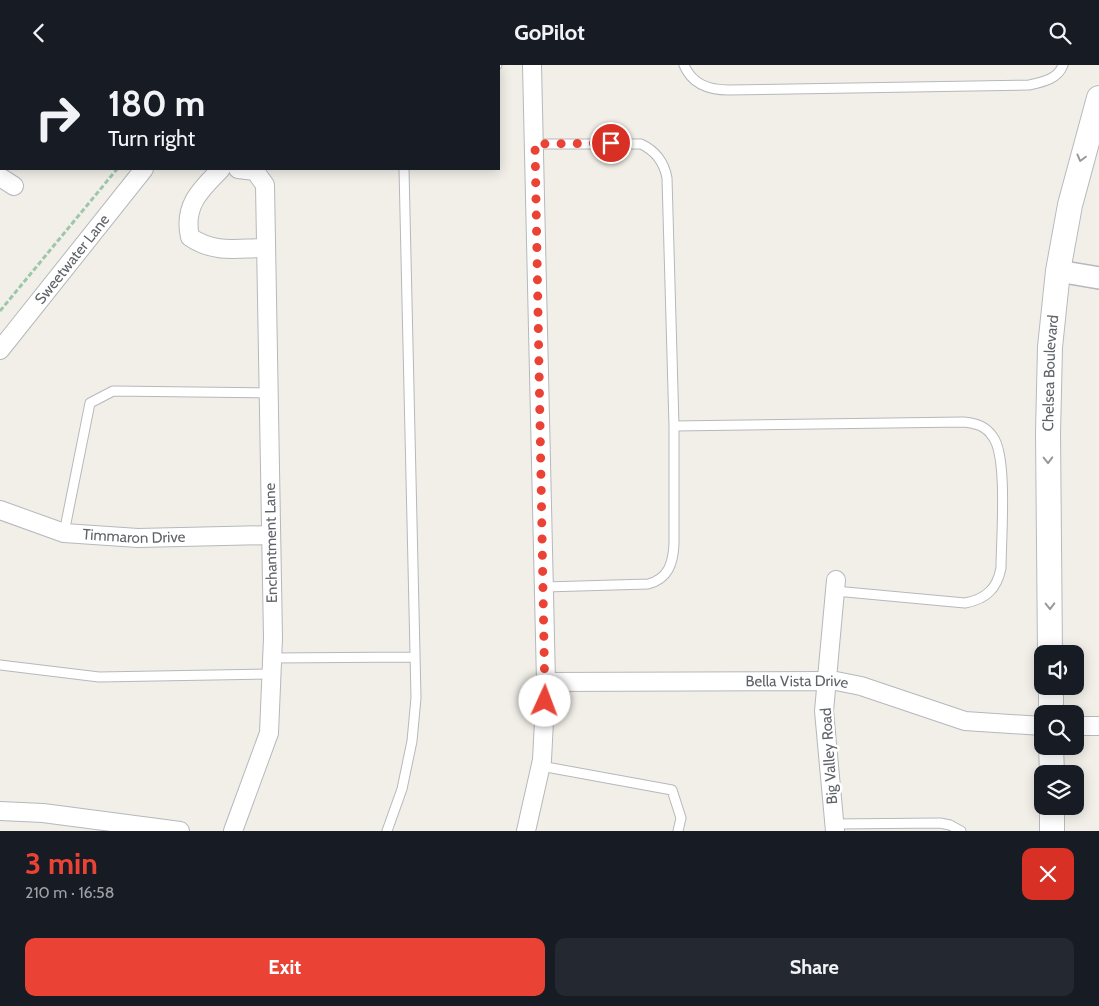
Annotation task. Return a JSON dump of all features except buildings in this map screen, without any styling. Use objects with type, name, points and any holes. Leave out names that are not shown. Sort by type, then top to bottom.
[{"type":"main road","name":"Chelsea Boulevard","points":[[1050,645],[1048,433],[1050,347],[1058,271],[1074,187],[1099,98]]},
{"type":"main road","points":[[1052,815],[1052,831]]},
{"type":"street","points":[[526,831],[541,766],[546,682],[532,65]]},
{"type":"street","name":"Sweetwater Lane","points":[[0,350],[143,170]]},
{"type":"street","points":[[220,170],[202,188],[190,208],[187,223],[190,237],[204,246],[219,249],[266,248]]},
{"type":"street","name":"Enchantment Lane","points":[[233,831],[269,733],[272,666],[265,185],[255,171],[246,170]]},
{"type":"street","points":[[1058,271],[1099,278]]},
{"type":"street","name":"Timmaron Drive","points":[[0,510],[64,533],[138,538],[271,535]]},
{"type":"street","name":"Big Valley Road","points":[[834,827],[824,727],[836,585]]},
{"type":"street","name":"Bella Vista Drive","points":[[546,682],[827,680],[861,686],[964,721],[1034,725]]},
{"type":"street","points":[[1084,726],[1099,726]]},
{"type":"street","points":[[0,811],[44,813],[180,831]]},
{"type":"lane","points":[[684,65],[688,75],[698,84],[729,90],[1029,85],[1047,81],[1060,72],[1063,65]]},
{"type":"lane","points":[[535,144],[641,144],[649,148],[661,160],[667,178],[674,426],[674,544],[668,572],[655,582],[648,584],[545,587]]},
{"type":"lane","points":[[387,831],[402,789],[412,741],[416,698],[404,170]]},
{"type":"lane","points":[[64,533],[90,403],[113,391],[269,393]]},
{"type":"lane","points":[[674,426],[963,422],[980,425],[987,430],[998,445],[1002,465],[1001,568],[999,578],[990,592],[976,601],[965,603],[836,585]]},
{"type":"lane","points":[[0,665],[99,677],[415,657]]},
{"type":"lane","points":[[541,766],[672,790],[681,819],[678,831]]},
{"type":"lane","points":[[834,827],[940,823],[950,825],[961,831]]},
{"type":"path","points":[[0,311],[116,170]]},
{"type":"route","points":[[545,701],[535,144],[611,143]]}]
